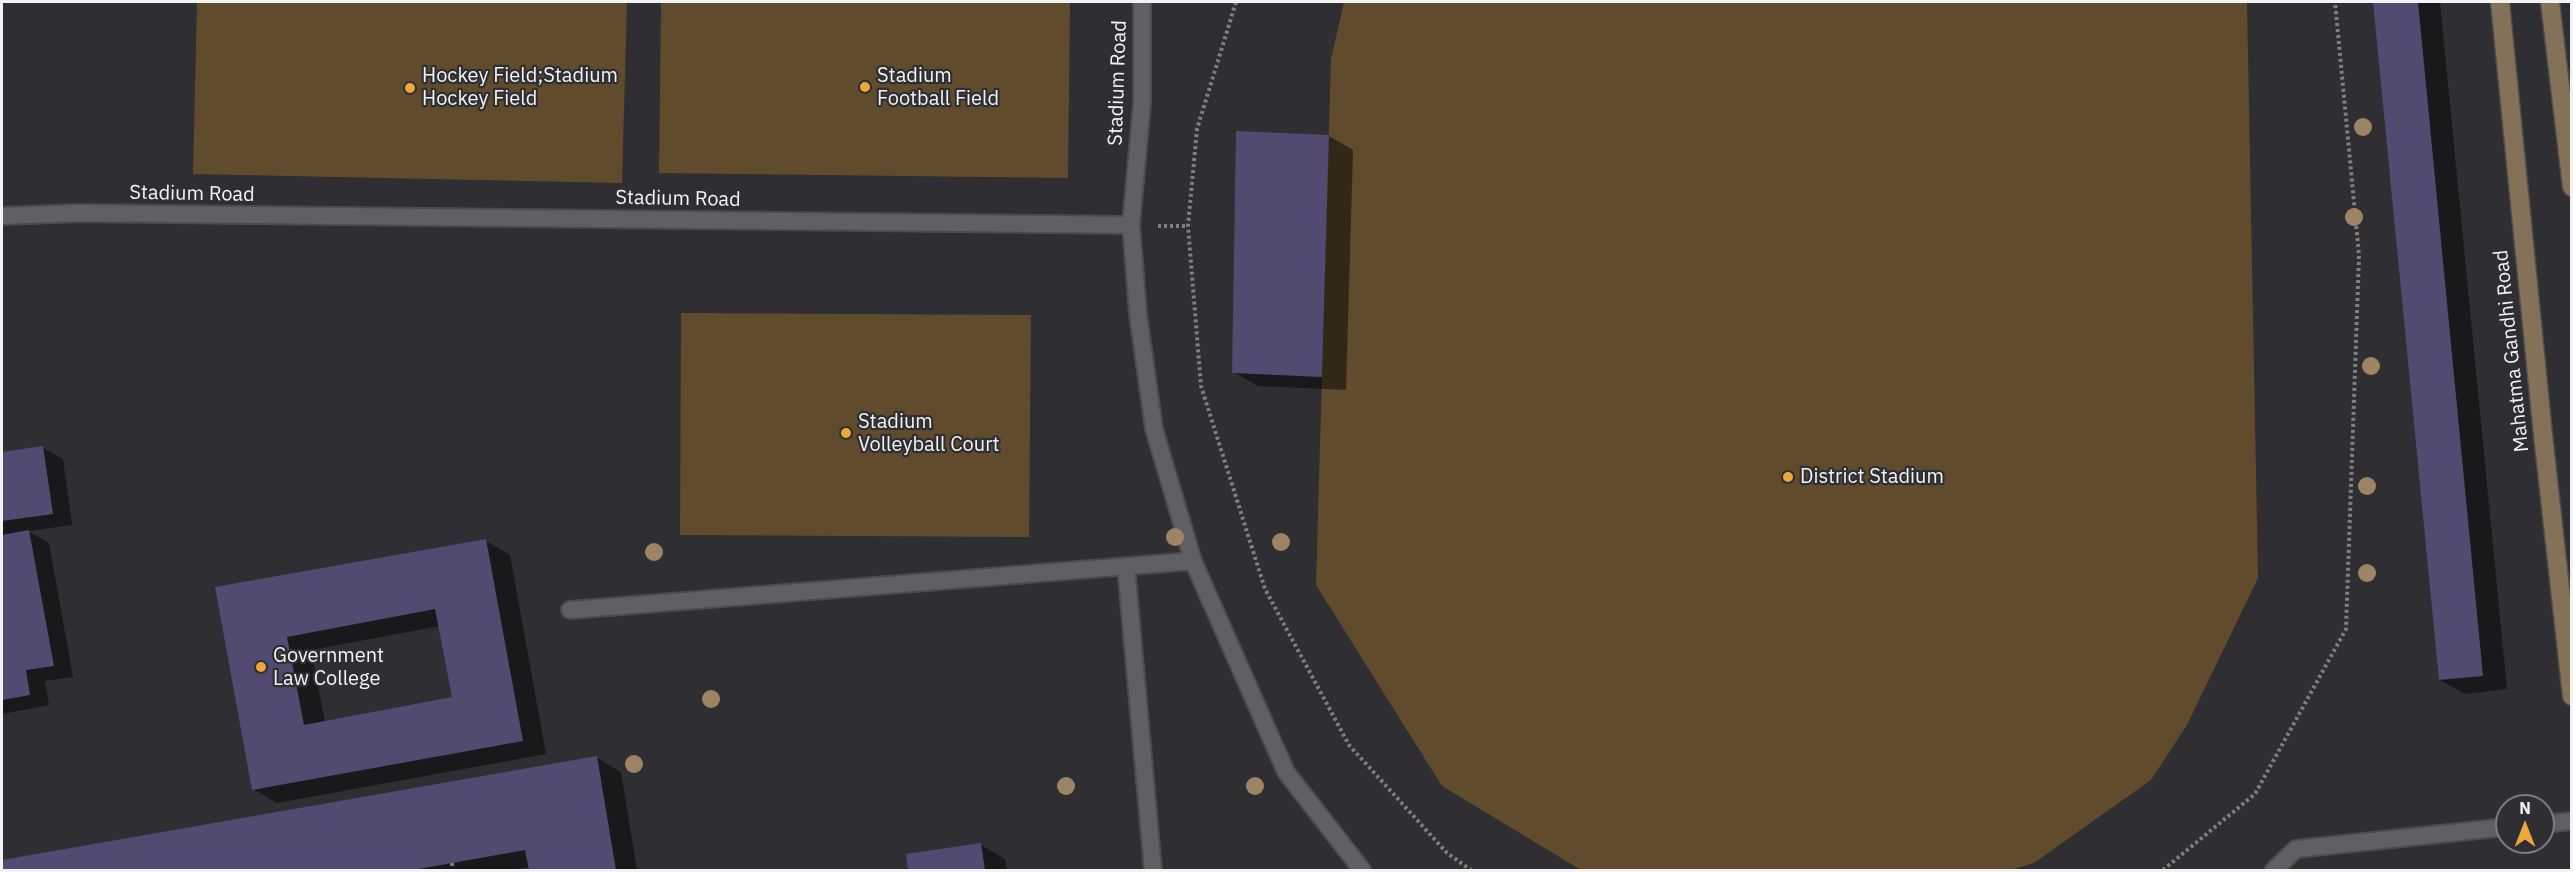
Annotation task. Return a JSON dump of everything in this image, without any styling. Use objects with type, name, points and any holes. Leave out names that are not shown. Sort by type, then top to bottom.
[{"type":"street","name":"Mahatma Gandhi Road","points":[[2500,2],[2542,435],[2571,696]]},
{"type":"street","points":[[2550,2],[2571,187]]},
{"type":"lane","name":"Stadium Road","points":[[2,216],[78,213],[1131,225],[1142,103],[1142,2]]},
{"type":"lane","points":[[1131,225],[1138,314],[1154,429],[1193,561],[1286,772],[1362,870]]},
{"type":"lane","points":[[570,610],[1193,561]]},
{"type":"lane","points":[[1126,566],[1153,870]]},
{"type":"lane","points":[[2555,823],[2571,821]]},
{"type":"lane","points":[[2274,870],[2296,849],[2495,828]]},
{"type":"path","points":[[1236,2],[1197,129],[1188,226],[1202,386],[1265,589],[1349,746],[1447,853],[1471,870]]},
{"type":"path","points":[[2163,870],[2255,794],[2346,629],[2359,255],[2335,2]]},
{"type":"path","points":[[452,863],[453,870]]},
{"type":"shaded area","name":"Hockey Field;Stadium Hockey Field","points":[[197,2],[627,2],[622,183],[193,174]]},
{"type":"shaded area","name":"Stadium Football Field","points":[[661,2],[1070,2],[1068,178],[659,173]]},
{"type":"shaded area","name":"District Stadium","points":[[1344,2],[2247,2],[2258,578],[2187,725],[2151,780],[2034,863],[2010,870],[1581,870],[1442,786],[1316,585],[1331,59]]},
{"type":"shaded area","points":[[681,313],[1031,315],[1029,537],[680,535]]},
{"type":"building","points":[[2373,2],[2418,2],[2483,676],[2439,680]]},
{"type":"building","points":[[1236,131],[1329,135],[1322,377],[1232,373]]},
{"type":"building","points":[[43,446],[53,514],[2,521],[2,452]]},
{"type":"building","points":[[29,530],[54,666],[26,670],[30,695],[2,700],[2,535]]},
{"type":"building","name":"Government Law College","points":[[486,539],[523,741],[252,790],[215,587]],"holes":[[[435,609],[452,697],[304,725],[287,637]]]},
{"type":"building","points":[[597,756],[616,870],[529,870],[525,850],[413,870],[2,870],[2,860]]},
{"type":"building","points":[[981,843],[985,870],[908,870],[906,854]]},
{"type":"place","name":"Stadium Football Field","points":[[865,87]]},
{"type":"place","name":"Hockey Field;Stadium Hockey Field","points":[[410,88]]},
{"type":"place","name":"Stadium Volleyball Court","points":[[846,433]]},
{"type":"place","name":"District Stadium","points":[[1788,477]]},
{"type":"place","name":"Government Law College","points":[[261,667]]}]
